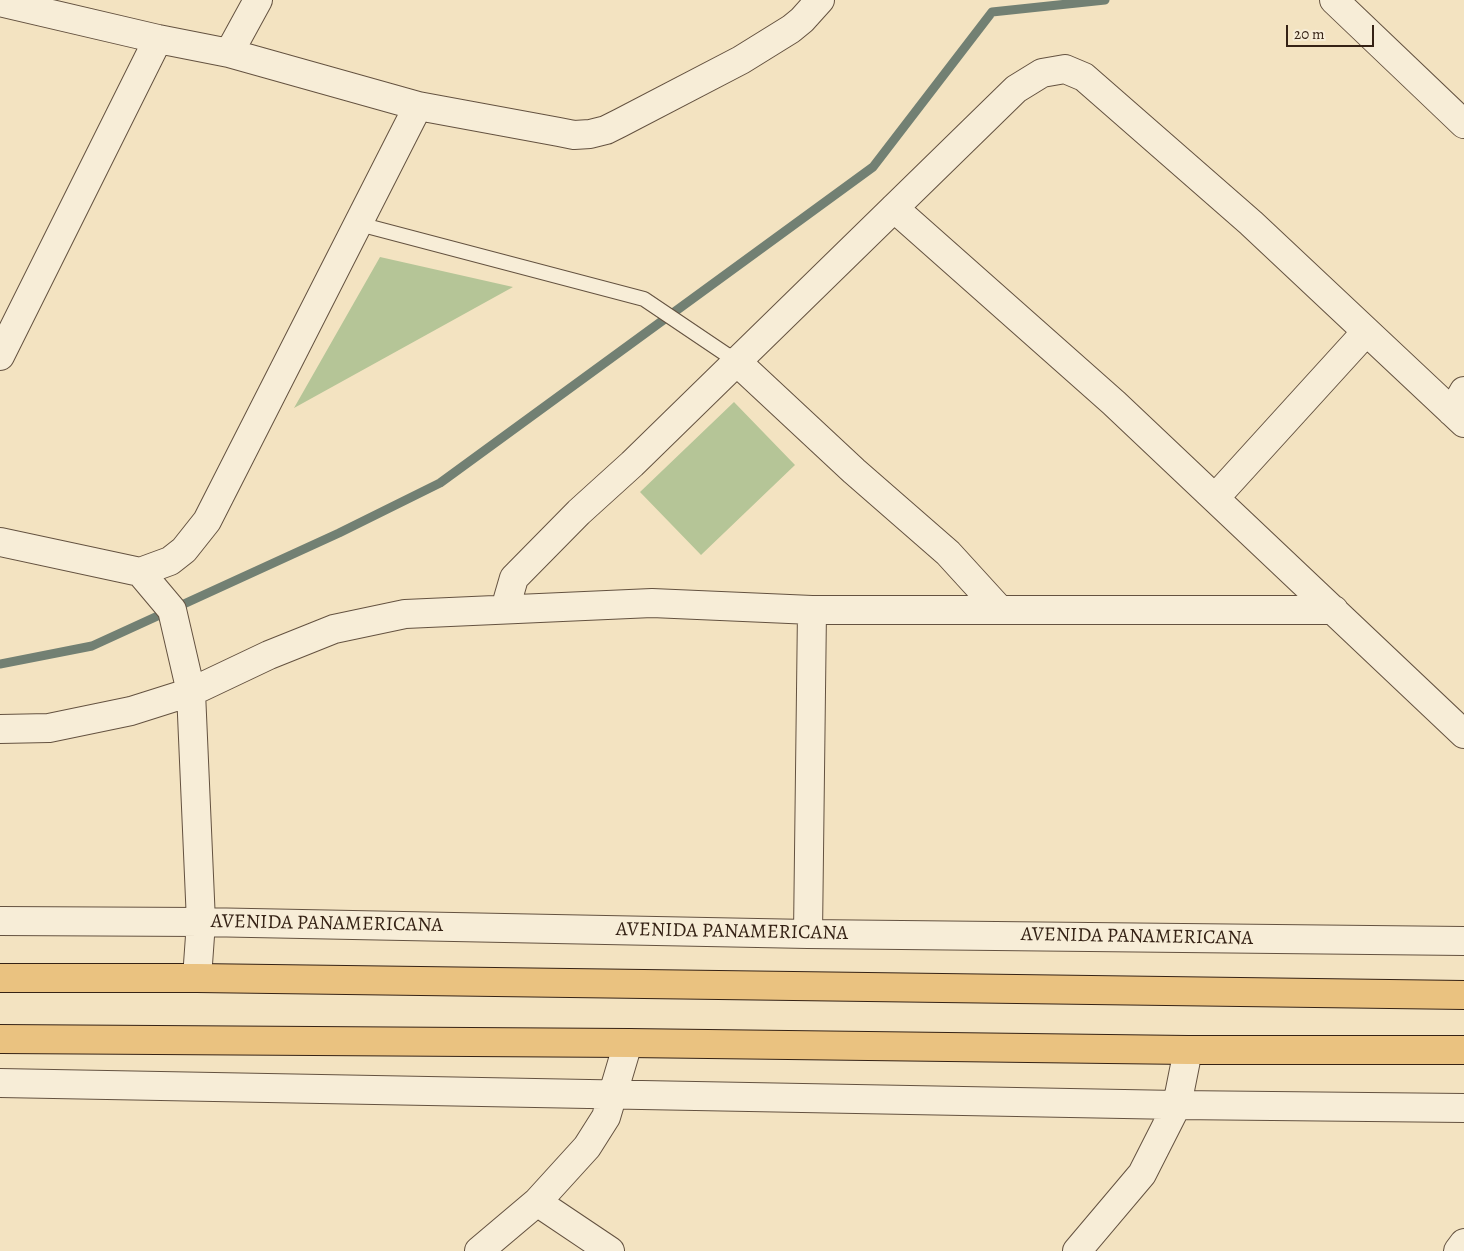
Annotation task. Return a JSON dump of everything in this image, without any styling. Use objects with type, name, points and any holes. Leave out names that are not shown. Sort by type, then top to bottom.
[{"type":"highway","points":[[0,978],[198,978],[1464,995]]},
{"type":"highway","points":[[0,1039],[628,1043],[1188,1050],[1464,1050]]},
{"type":"street","points":[[230,53],[258,0]]},
{"type":"street","points":[[0,2],[158,39],[230,53],[418,106],[574,135],[606,130],[741,60],[791,29],[820,0]]},
{"type":"street","points":[[1334,0],[1464,124]]},
{"type":"street","points":[[0,356],[158,39]]},
{"type":"street","points":[[505,609],[514,578],[579,512],[632,464],[1016,89],[1042,73],[1064,69],[1084,76],[1251,223],[1366,332],[1460,409]]},
{"type":"street","points":[[0,542],[140,572],[170,561],[184,550],[207,521],[418,106]]},
{"type":"street","points":[[894,208],[1114,403],[1464,734]]},
{"type":"street","points":[[1215,498],[1366,332]]},
{"type":"street","points":[[736,361],[854,471],[948,553],[1000,610]]},
{"type":"street","points":[[140,572],[172,610],[191,692],[201,922],[198,978]]},
{"type":"street","points":[[0,729],[49,728],[131,711],[191,692],[269,655],[334,629],[405,614],[652,603],[812,610],[1334,610]]},
{"type":"street","points":[[808,934],[812,610]]},
{"type":"street","name":"AVENIDA PANAMERICANA","points":[[0,921],[201,922],[808,934],[1460,934]]},
{"type":"street","points":[[479,1251],[537,1202],[587,1147],[606,1117],[628,1043]]},
{"type":"street","points":[[1076,1251],[1142,1174],[1177,1105],[1188,1050]]},
{"type":"street","points":[[0,1083],[1177,1105],[1464,1108]]},
{"type":"street","points":[[537,1202],[610,1251]]},
{"type":"street","points":[[1458,1251],[1464,1243]]},
{"type":"lane","points":[[358,224],[644,299],[736,361]]},
{"type":"green space","points":[[380,257],[513,287],[294,408]]},
{"type":"green space","points":[[734,402],[795,465],[701,555],[640,492]]},
{"type":"waterway","points":[[0,664],[92,646],[339,533],[440,483],[873,167],[992,12],[1105,0]]}]
